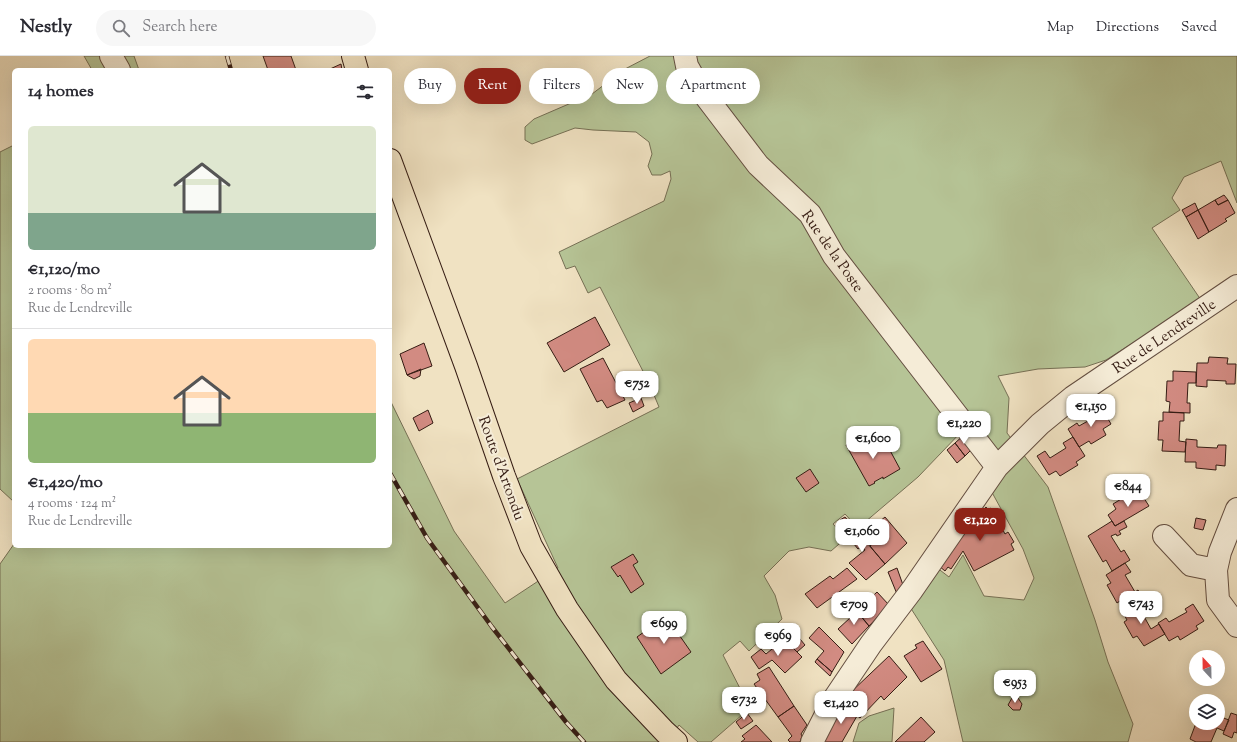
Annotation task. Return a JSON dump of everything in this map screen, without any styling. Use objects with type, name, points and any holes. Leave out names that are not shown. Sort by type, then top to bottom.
[{"type":"main road","points":[[353,56],[357,68]]},
{"type":"main road","name":"Route d'Artondu","points":[[392,165],[466,366],[504,476],[531,546],[566,609],[616,680],[676,742]]},
{"type":"street","points":[[111,56],[118,68]]},
{"type":"street","name":"Rue de la Poste","points":[[685,56],[687,66],[700,89],[758,165],[810,214],[834,256],[997,467]]},
{"type":"street","name":"Rue de Lendreville","points":[[812,742],[834,699],[871,644],[916,584],[997,467],[1040,424],[1073,397],[1237,286]]},
{"type":"street","points":[[1237,509],[1220,552],[1216,570],[1218,600],[1237,626]]},
{"type":"street","points":[[1164,536],[1191,565],[1216,570]]},
{"type":"green space","points":[[84,56],[134,56],[138,68],[91,68]]},
{"type":"green space","points":[[650,56],[1237,56],[1237,203],[1221,161],[1184,177],[1172,198],[1180,210],[1152,228],[1201,300],[1106,360],[1085,367],[1038,369],[998,376],[1009,398],[1007,433],[1048,487],[1095,620],[1108,662],[1133,724],[1128,742],[963,742],[944,660],[910,607],[936,567],[949,577],[963,555],[984,596],[1024,600],[1034,578],[1023,549],[983,476],[994,467],[964,429],[918,477],[858,528],[845,514],[833,524],[846,538],[831,551],[809,547],[789,551],[764,576],[775,595],[782,619],[749,651],[740,641],[723,655],[750,708],[711,742],[698,742],[679,725],[668,742],[0,742],[0,564],[12,547],[392,548],[392,404],[454,531],[505,603],[558,568],[517,479],[659,407],[649,383],[600,287],[588,293],[575,266],[566,269],[559,252],[664,201],[671,179],[670,171],[661,175],[652,175],[648,166],[652,154],[649,142],[636,132],[575,128],[532,144],[525,140],[525,127],[534,119],[569,104],[594,104],[594,92],[602,86],[602,104],[658,104],[658,68],[627,68]]},
{"type":"green space","points":[[12,146],[12,500],[0,489],[0,152]]},
{"type":"green space","points":[[894,708],[892,742],[853,742],[859,723],[869,716]]},
{"type":"building","points":[[263,56],[291,56],[295,68],[267,68]]},
{"type":"building","points":[[341,64],[342,68],[332,68]]},
{"type":"building","points":[[1224,195],[1228,200],[1218,205],[1215,200]]},
{"type":"building","points":[[1215,200],[1218,205],[1228,200],[1235,213],[1225,219],[1227,221],[1209,232],[1198,210]]},
{"type":"building","points":[[1195,203],[1198,210],[1186,217],[1182,210]]},
{"type":"building","points":[[1198,210],[1209,232],[1198,239],[1186,217]]},
{"type":"building","points":[[595,317],[610,345],[564,372],[547,343]]},
{"type":"building","points":[[424,343],[432,366],[407,375],[400,354]]},
{"type":"building","points":[[1209,357],[1228,358],[1227,364],[1236,364],[1235,384],[1226,384],[1226,381],[1207,380],[1207,387],[1196,386],[1197,363],[1208,363]]},
{"type":"building","points":[[603,358],[625,400],[607,408],[602,400],[597,402],[580,369]]},
{"type":"building","points":[[421,369],[420,376],[414,379],[407,375]]},
{"type":"building","points":[[1173,371],[1196,372],[1196,383],[1188,383],[1187,403],[1190,403],[1190,413],[1169,412],[1170,402],[1166,401],[1167,381],[1173,381]]},
{"type":"building","points":[[641,398],[644,406],[633,412],[629,403]]},
{"type":"building","points":[[1100,405],[1111,424],[1103,429],[1106,435],[1091,444],[1089,441],[1079,447],[1068,429],[1077,423],[1079,426],[1095,417],[1091,411]]},
{"type":"building","points":[[428,410],[433,423],[419,431],[413,418]]},
{"type":"building","points":[[1163,412],[1184,413],[1184,421],[1180,421],[1179,441],[1186,442],[1185,452],[1162,451],[1163,440],[1158,440],[1159,421],[1163,421]]},
{"type":"building","points":[[864,435],[873,451],[886,443],[900,469],[869,486],[846,445]]},
{"type":"building","points":[[964,435],[973,448],[965,456],[955,443]]},
{"type":"building","points":[[1073,437],[1085,456],[1076,462],[1078,465],[1060,476],[1056,471],[1049,475],[1037,456],[1045,451],[1050,458],[1066,448],[1063,443]]},
{"type":"building","points":[[1186,439],[1197,440],[1197,447],[1217,448],[1218,445],[1226,445],[1225,466],[1216,465],[1216,470],[1196,468],[1196,462],[1185,462]]},
{"type":"building","points":[[955,443],[965,456],[957,463],[947,450]]},
{"type":"building","points":[[810,469],[819,483],[806,492],[796,478]]},
{"type":"building","points":[[1140,492],[1149,506],[1115,526],[1108,515],[1116,509],[1113,504],[1131,493],[1133,497]]},
{"type":"building","points":[[986,507],[988,510],[991,508],[1005,534],[1008,532],[1014,542],[1011,544],[1014,550],[974,571],[963,551],[951,569],[948,567],[945,571],[939,566],[975,514],[979,517]]},
{"type":"building","points":[[845,517],[885,564],[866,580],[849,563],[865,550],[862,546],[858,549],[840,527],[843,524],[840,520]]},
{"type":"building","points":[[885,517],[907,543],[885,564],[870,546],[877,540],[869,530]]},
{"type":"building","points":[[1196,518],[1206,520],[1203,530],[1194,528]]},
{"type":"building","points":[[1112,521],[1115,526],[1124,521],[1127,527],[1119,531],[1121,534],[1111,536],[1121,552],[1124,550],[1130,560],[1112,571],[1106,560],[1103,562],[1088,536]]},
{"type":"building","points":[[633,554],[638,562],[633,565],[644,584],[631,593],[620,575],[618,577],[611,567]]},
{"type":"building","points":[[1125,563],[1131,572],[1125,575],[1135,592],[1138,590],[1143,598],[1125,609],[1120,601],[1117,603],[1107,585],[1111,583],[1106,575]]},
{"type":"building","points":[[847,568],[857,579],[817,608],[805,594],[830,576],[833,579]]},
{"type":"building","points":[[897,568],[903,585],[897,594],[888,572]]},
{"type":"building","points":[[877,592],[889,605],[869,626],[857,611]]},
{"type":"building","points":[[1139,601],[1144,609],[1141,611],[1151,629],[1159,624],[1165,634],[1144,646],[1137,636],[1133,638],[1124,622],[1127,620],[1122,611]]},
{"type":"building","points":[[1193,604],[1204,621],[1196,626],[1198,629],[1180,640],[1178,636],[1169,641],[1158,623],[1166,618],[1169,622],[1187,612],[1185,609]]},
{"type":"building","points":[[853,607],[869,626],[852,644],[838,629],[851,617],[847,612]]},
{"type":"building","points":[[666,616],[691,652],[661,674],[637,637]]},
{"type":"building","points":[[789,626],[795,633],[784,639],[781,632]]},
{"type":"building","points":[[819,627],[844,652],[832,672],[817,659],[824,651],[809,638]]},
{"type":"building","points":[[795,633],[805,645],[797,652],[784,639]]},
{"type":"building","points":[[784,639],[802,657],[785,673],[772,660],[759,669],[751,657],[761,649],[766,654]]},
{"type":"building","points":[[923,641],[942,669],[921,682],[904,656],[917,648],[915,645]]},
{"type":"building","points":[[889,656],[907,677],[884,700],[881,696],[860,718],[842,703],[850,693]]},
{"type":"building","points":[[817,659],[832,672],[830,676],[815,662]]},
{"type":"building","points":[[769,667],[794,706],[778,717],[754,684],[760,680],[757,674]]},
{"type":"building","points":[[1012,698],[1018,698],[1022,704],[1020,710],[1013,710],[1008,705]]},
{"type":"building","points":[[842,703],[857,716],[842,742],[823,742]]},
{"type":"building","points":[[794,706],[807,725],[801,734],[802,736],[800,742],[790,742],[788,740],[792,736],[778,717]]},
{"type":"building","points":[[747,713],[753,721],[741,729],[736,722]]},
{"type":"building","points":[[1231,713],[1237,715],[1237,733],[1234,732],[1232,738],[1223,734]]},
{"type":"building","points":[[921,717],[935,732],[924,742],[895,742]]},
{"type":"building","points":[[1225,719],[1229,720],[1225,729]]},
{"type":"building","points":[[756,725],[772,742],[741,742],[745,739],[742,736]]},
{"type":"building","points":[[1193,730],[1216,730],[1211,742],[1196,742],[1190,739]]},
{"type":"railway","points":[[227,56],[230,68]]},
{"type":"railway","points":[[392,477],[427,538],[492,627],[566,722],[584,742]]}]
